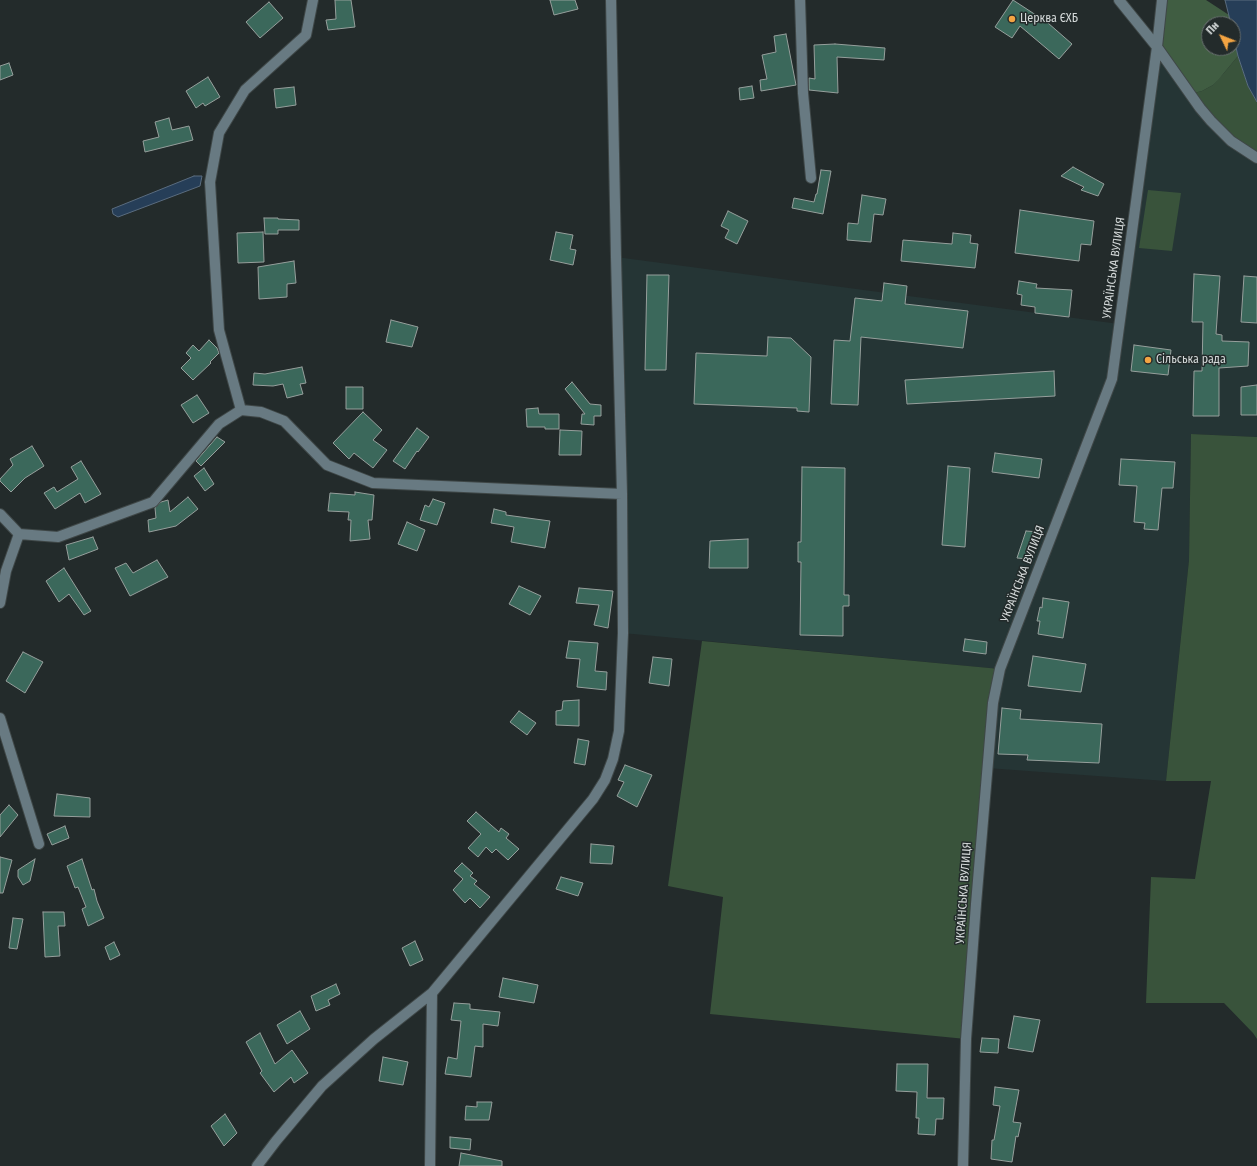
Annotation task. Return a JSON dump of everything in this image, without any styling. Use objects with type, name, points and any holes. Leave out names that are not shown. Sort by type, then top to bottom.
[{"type":"street","points":[[241,410],[219,330],[210,182],[219,132],[245,90],[306,35],[313,0]]},
{"type":"street","points":[[257,1166],[322,1086],[374,1038],[432,993],[578,820],[605,780],[610,766],[619,731],[624,633],[611,0]]},
{"type":"street","points":[[800,0],[803,93],[811,178]]},
{"type":"street","points":[[1119,0],[1157,47],[1200,108],[1211,121],[1231,141],[1257,158]]},
{"type":"street","name":"УКРАЇНСЬКА ВУЛИЦЯ","points":[[963,1166],[966,1039],[975,911],[993,703],[1000,669],[1112,379],[1162,0]]},
{"type":"street","points":[[0,514],[4,523],[19,534],[58,536],[153,502],[219,424],[241,410],[260,412],[284,421],[327,465],[373,483],[622,494]]},
{"type":"street","points":[[0,603],[6,571],[19,534]]},
{"type":"street","points":[[0,718],[39,844]]},
{"type":"street","points":[[430,1166],[432,993]]},
{"type":"shaded area","points":[[1157,47],[1200,108],[1257,158],[1257,437],[1191,434],[1189,560],[1166,781],[987,768],[999,669],[623,633],[616,257],[1119,324]]},
{"type":"green space","points":[[1162,0],[1206,0],[1229,16],[1201,16],[1201,56],[1238,56],[1213,85],[1202,91],[1190,94],[1157,47]]},
{"type":"green space","points":[[1238,56],[1248,86],[1257,102],[1257,158],[1251,155],[1190,94],[1202,91],[1213,85]]},
{"type":"green space","points":[[1148,190],[1181,193],[1172,251],[1139,248]]},
{"type":"green space","points":[[1191,434],[1257,437],[1257,1039],[1224,1003],[1146,1003],[1151,877],[1195,879],[1211,781],[1166,781],[1189,560]]},
{"type":"green space","points":[[702,641],[1000,669],[966,1039],[710,1014],[723,897],[668,886]]},
{"type":"water","points":[[1225,0],[1257,0],[1257,102],[1248,86],[1238,56],[1241,56],[1241,16],[1229,16]]},
{"type":"water","points":[[194,176],[202,176],[200,186],[118,217],[113,214],[112,209]]},
{"type":"building","points":[[335,0],[351,0],[355,27],[328,30],[326,20],[336,19]]},
{"type":"building","points":[[550,0],[575,0],[578,9],[554,15]]},
{"type":"building","points":[[1013,0],[1039,17],[1040,16],[1072,44],[1059,59],[1020,26],[1012,38],[995,27]]},
{"type":"building","points":[[269,2],[283,18],[260,38],[246,22]]},
{"type":"building","points":[[786,34],[796,85],[761,91],[760,80],[767,79],[762,55],[776,52],[774,36]]},
{"type":"building","points":[[835,44],[885,48],[884,60],[837,57],[838,93],[809,90],[809,78],[815,79],[814,45]]},
{"type":"building","points":[[9,63],[13,75],[0,80],[0,66]]},
{"type":"building","points":[[208,77],[220,97],[205,106],[203,103],[196,108],[186,91]]},
{"type":"building","points":[[752,86],[754,98],[740,100],[739,88]]},
{"type":"building","points":[[294,87],[296,105],[276,108],[274,89]]},
{"type":"building","points":[[169,118],[172,130],[189,126],[193,140],[145,152],[143,141],[159,137],[155,122]]},
{"type":"building","points":[[1073,167],[1104,184],[1098,196],[1081,190],[1084,187],[1061,176]]},
{"type":"building","points":[[821,170],[831,171],[823,214],[792,208],[794,198],[814,202],[817,194]]},
{"type":"building","points":[[862,195],[886,199],[883,215],[874,214],[871,242],[847,240],[848,223],[858,224]]},
{"type":"building","points":[[1020,210],[1094,221],[1091,245],[1081,244],[1079,261],[1015,253]]},
{"type":"building","points":[[728,211],[748,221],[737,244],[725,238],[729,230],[721,226]]},
{"type":"building","points":[[264,218],[299,220],[299,230],[278,230],[278,234],[265,234]]},
{"type":"building","points":[[263,232],[264,262],[238,263],[237,233]]},
{"type":"building","points":[[556,232],[573,235],[570,249],[576,250],[573,265],[550,260]]},
{"type":"building","points":[[953,233],[971,235],[970,243],[978,244],[975,268],[901,261],[903,240],[952,244]]},
{"type":"building","points":[[294,261],[296,283],[287,284],[287,297],[259,299],[258,267]]},
{"type":"building","points":[[1194,274],[1220,276],[1216,334],[1222,335],[1222,341],[1249,342],[1248,366],[1219,368],[1219,416],[1193,416],[1194,371],[1202,371],[1203,322],[1192,322]]},
{"type":"building","points":[[647,275],[669,275],[666,370],[645,370]]},
{"type":"building","points":[[1244,276],[1257,277],[1257,323],[1241,322]]},
{"type":"building","points":[[1019,281],[1037,284],[1036,288],[1072,290],[1069,317],[1035,313],[1035,307],[1021,305],[1022,295],[1017,294]]},
{"type":"building","points":[[884,283],[907,286],[905,304],[968,311],[963,348],[861,337],[858,405],[831,404],[834,340],[850,341],[855,298],[882,301]]},
{"type":"building","points":[[391,320],[418,327],[412,347],[386,342]]},
{"type":"building","points":[[768,337],[791,338],[811,357],[809,412],[797,411],[797,408],[694,404],[696,353],[767,356]]},
{"type":"building","points":[[209,340],[217,348],[219,353],[193,380],[181,368],[191,358],[186,353],[193,345],[199,351]]},
{"type":"building","points":[[1134,345],[1171,350],[1168,375],[1131,371]]},
{"type":"building","points":[[302,367],[306,383],[300,384],[303,394],[287,398],[283,384],[273,386],[253,385],[254,373],[265,374]]},
{"type":"building","points":[[1054,371],[1055,396],[907,404],[905,380]]},
{"type":"building","points":[[572,382],[590,404],[601,405],[601,416],[594,416],[594,425],[581,424],[582,414],[585,414],[565,389]]},
{"type":"building","points":[[1257,385],[1257,415],[1241,415],[1241,387]]},
{"type":"building","points":[[346,387],[363,387],[363,409],[346,409]]},
{"type":"building","points":[[197,395],[209,413],[193,423],[181,405]]},
{"type":"building","points":[[538,408],[539,414],[559,414],[559,429],[527,427],[526,409]]},
{"type":"building","points":[[363,412],[382,430],[373,440],[387,450],[373,468],[354,453],[349,459],[333,443]]},
{"type":"building","points":[[417,428],[429,437],[405,469],[393,461]]},
{"type":"building","points":[[560,430],[582,431],[581,455],[559,455]]},
{"type":"building","points":[[217,437],[225,442],[201,466],[196,461]]},
{"type":"building","points":[[32,446],[44,466],[25,478],[11,492],[0,481],[0,479],[13,465],[10,459]]},
{"type":"building","points":[[995,453],[1042,459],[1039,478],[992,472]]},
{"type":"building","points":[[1121,459],[1175,462],[1173,488],[1162,488],[1158,530],[1144,529],[1145,523],[1134,522],[1137,486],[1119,485]]},
{"type":"building","points":[[81,461],[101,494],[85,503],[80,493],[55,509],[44,493],[54,487],[57,492],[78,479],[71,467]]},
{"type":"building","points":[[948,466],[970,468],[965,547],[942,545]]},
{"type":"building","points":[[802,467],[845,468],[844,595],[849,595],[849,606],[843,606],[843,636],[800,635],[801,562],[798,562],[798,542],[801,542]]},
{"type":"building","points":[[204,468],[214,484],[205,491],[194,476]]},
{"type":"building","points":[[355,492],[374,495],[372,520],[368,520],[370,539],[350,541],[351,520],[348,520],[349,512],[328,511],[330,493],[355,495]]},
{"type":"building","points":[[188,497],[198,509],[176,526],[149,532],[148,520],[156,518],[155,508],[161,502],[168,500],[170,512]]},
{"type":"building","points":[[433,499],[445,503],[437,525],[420,520],[425,505],[429,507]]},
{"type":"building","points":[[494,509],[506,512],[506,515],[550,521],[545,548],[511,542],[514,527],[491,523]]},
{"type":"building","points":[[407,522],[425,530],[417,551],[398,544]]},
{"type":"building","points":[[1026,531],[1040,532],[1029,559],[1017,558]]},
{"type":"building","points":[[93,537],[98,549],[69,560],[66,545]]},
{"type":"building","points":[[748,539],[748,568],[709,568],[710,541]]},
{"type":"building","points":[[157,560],[168,577],[130,596],[115,568],[126,563],[133,573]]},
{"type":"building","points":[[64,568],[91,611],[84,615],[69,594],[59,602],[46,581]]},
{"type":"building","points":[[519,586],[541,596],[530,615],[509,604]]},
{"type":"building","points":[[579,588],[613,591],[608,628],[594,625],[599,605],[576,603]]},
{"type":"building","points":[[1043,598],[1069,602],[1063,638],[1038,634],[1040,621],[1037,621],[1040,607],[1042,608]]},
{"type":"building","points":[[965,639],[987,642],[986,654],[963,651]]},
{"type":"building","points":[[569,641],[598,643],[595,671],[607,672],[606,690],[577,687],[580,659],[566,658]]},
{"type":"building","points":[[23,652],[43,662],[25,693],[6,681]]},
{"type":"building","points":[[1033,656],[1086,664],[1081,692],[1028,686]]},
{"type":"building","points":[[653,657],[672,659],[669,686],[649,683]]},
{"type":"building","points":[[579,700],[579,726],[556,725],[556,711],[562,710],[563,701]]},
{"type":"building","points":[[1002,708],[1021,710],[1020,719],[1102,724],[1099,763],[1027,760],[1028,755],[998,754]]},
{"type":"building","points":[[519,711],[536,723],[527,735],[510,722]]},
{"type":"building","points":[[578,739],[589,741],[585,765],[574,763]]},
{"type":"building","points":[[625,765],[652,775],[637,807],[617,796],[624,782],[618,780]]},
{"type":"building","points":[[57,794],[90,798],[90,817],[54,816]]},
{"type":"building","points":[[9,805],[18,815],[0,837],[0,815]]},
{"type":"building","points":[[476,812],[499,832],[501,828],[509,834],[506,838],[519,849],[508,860],[496,849],[492,853],[486,847],[478,857],[468,848],[481,834],[467,821]]},
{"type":"building","points":[[65,826],[69,838],[52,845],[47,834]]},
{"type":"building","points":[[591,844],[614,846],[612,864],[590,863]]},
{"type":"building","points":[[0,857],[12,860],[3,893],[0,893]]},
{"type":"building","points":[[35,859],[30,881],[23,885],[18,877],[18,870]]},
{"type":"building","points":[[82,859],[92,890],[94,889],[104,918],[88,926],[82,909],[86,907],[78,887],[75,888],[67,866]]},
{"type":"building","points":[[462,863],[473,873],[470,876],[477,881],[474,884],[490,897],[480,908],[470,898],[465,903],[453,890],[463,879],[454,871]]},
{"type":"building","points":[[561,877],[583,883],[578,896],[556,889]]},
{"type":"building","points":[[43,912],[64,912],[65,926],[58,926],[60,956],[45,957]]},
{"type":"building","points":[[13,918],[23,919],[17,949],[9,948]]},
{"type":"building","points":[[415,941],[423,960],[410,966],[402,948]]},
{"type":"building","points":[[114,942],[120,955],[110,960],[105,947]]},
{"type":"building","points":[[503,978],[538,985],[534,1003],[499,997]]},
{"type":"building","points":[[336,984],[340,994],[328,1000],[330,1005],[316,1011],[311,996]]},
{"type":"building","points":[[454,1003],[470,1004],[470,1009],[500,1012],[498,1026],[483,1024],[483,1047],[475,1046],[471,1077],[445,1074],[448,1057],[457,1059],[461,1021],[451,1020]]},
{"type":"building","points":[[300,1011],[310,1029],[287,1044],[277,1025]]},
{"type":"building","points":[[1014,1016],[1040,1020],[1033,1052],[1008,1048]]},
{"type":"building","points":[[260,1033],[275,1064],[292,1050],[308,1073],[294,1083],[291,1077],[274,1092],[260,1073],[262,1071],[246,1042]]},
{"type":"building","points":[[982,1038],[999,1039],[998,1053],[980,1052]]},
{"type":"building","points":[[383,1057],[408,1062],[403,1085],[379,1081]]},
{"type":"building","points":[[897,1064],[928,1064],[927,1098],[944,1098],[943,1119],[936,1119],[935,1135],[918,1134],[919,1118],[916,1118],[917,1092],[896,1091]]},
{"type":"building","points":[[995,1087],[1019,1090],[1013,1122],[1021,1123],[1018,1137],[1016,1136],[1012,1162],[991,1159],[992,1140],[994,1140],[1000,1106],[993,1105]]},
{"type":"building","points":[[477,1102],[492,1102],[489,1120],[465,1120],[466,1106],[477,1107]]},
{"type":"building","points":[[225,1114],[237,1133],[224,1146],[211,1126]]},
{"type":"building","points":[[450,1137],[471,1139],[470,1150],[450,1148]]},
{"type":"building","points":[[461,1153],[502,1161],[502,1166],[459,1166]]},
{"type":"place","name":"Церква ЄХБ","points":[[1012,19]]},
{"type":"place","name":"Сільська рада","points":[[1148,360]]}]
